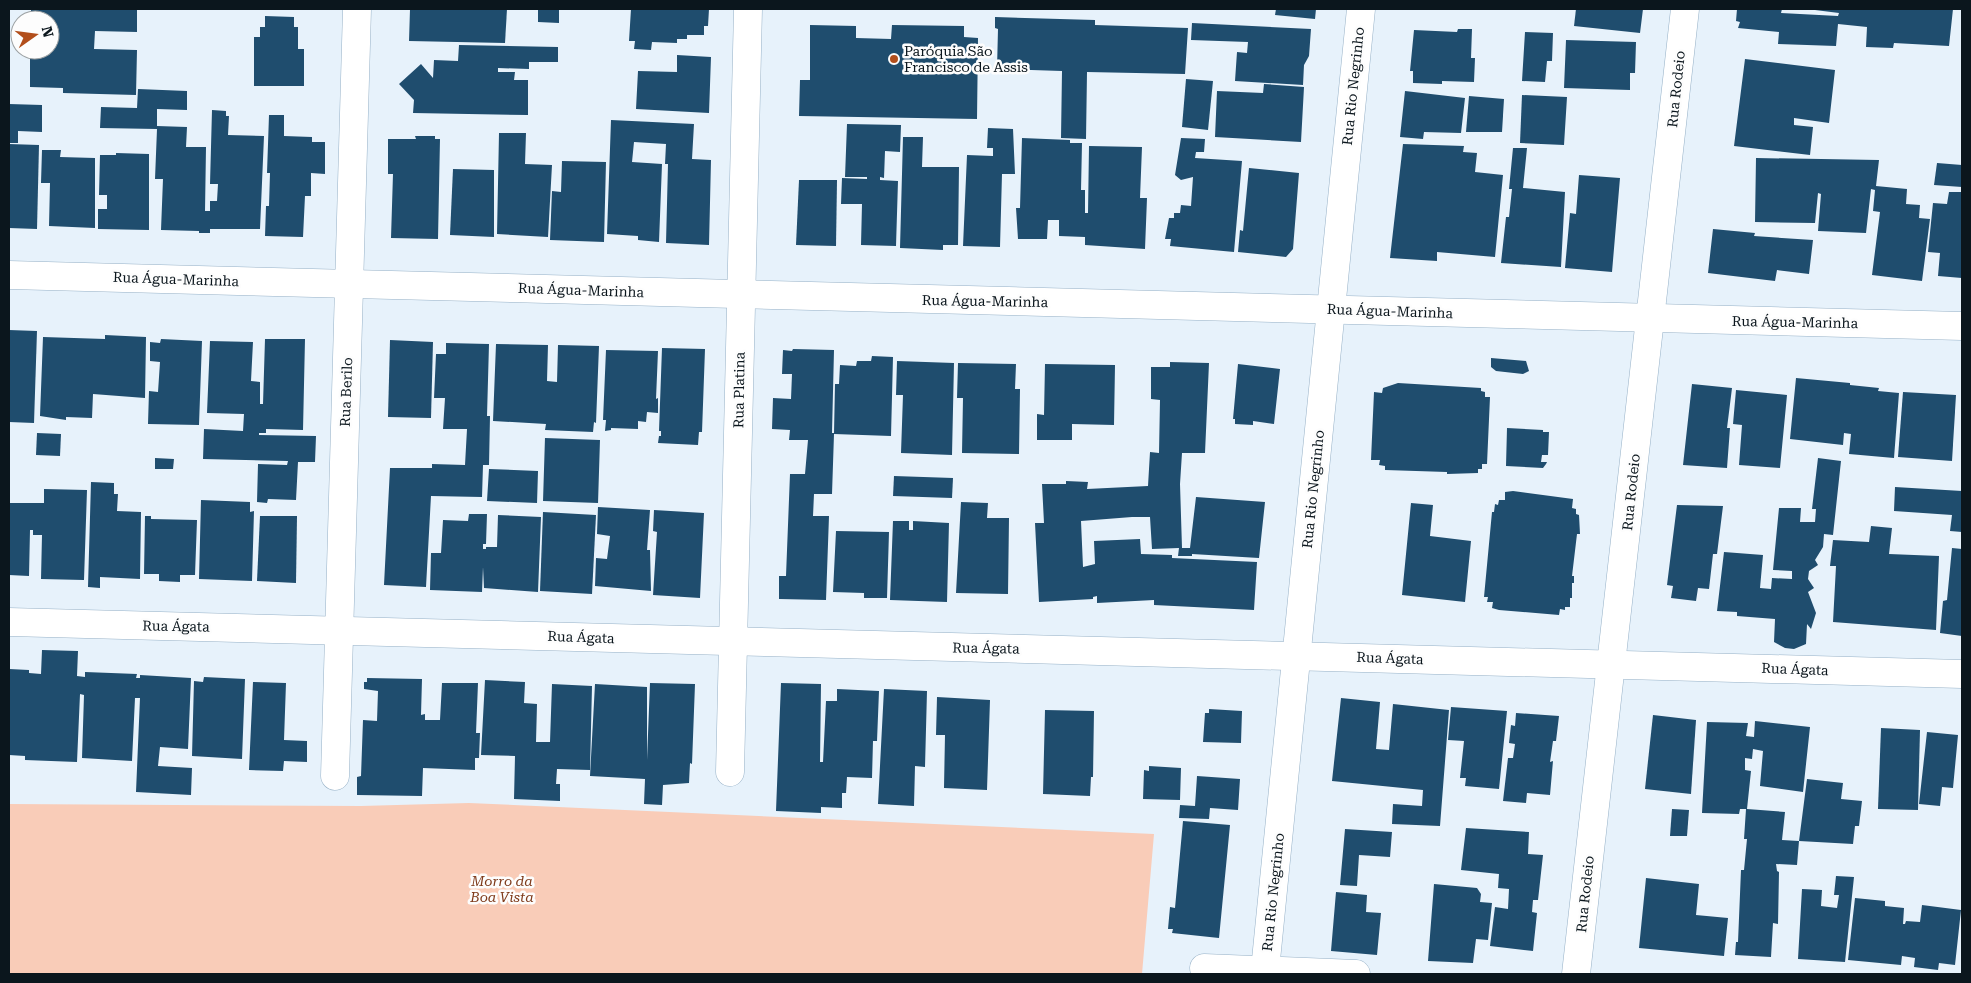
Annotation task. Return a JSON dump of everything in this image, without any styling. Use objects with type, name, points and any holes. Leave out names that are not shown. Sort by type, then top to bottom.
[{"type":"street","name":"Rua Berilo","points":[[335,776],[357,9]]},
{"type":"street","name":"Rua Platina","points":[[730,772],[748,9]]},
{"type":"street","name":"Rua Rio Negrinho","points":[[1265,970],[1361,9]]},
{"type":"street","name":"Rua Rodeio","points":[[1576,974],[1685,9]]},
{"type":"street","name":"Rua Água-Marinha","points":[[9,275],[1962,326]]},
{"type":"street","name":"Rua Ágata","points":[[9,622],[1962,674]]},
{"type":"street","points":[[1204,968],[1356,974]]},
{"type":"green space","name":"Morro da Boa Vista","points":[[469,803],[1154,834],[1142,974],[9,974],[9,804],[361,806]]},
{"type":"building","points":[[137,9],[137,32],[95,31],[94,49],[137,50],[136,95],[63,93],[63,88],[30,87],[30,60],[60,60],[60,10],[31,10]]},
{"type":"building","points":[[410,9],[507,9],[505,43],[409,41]]},
{"type":"building","points":[[538,9],[559,9],[559,23],[538,22]]},
{"type":"building","points":[[631,9],[709,9],[708,26],[704,26],[704,35],[687,35],[687,39],[677,39],[677,43],[652,42],[651,50],[634,49],[635,41],[629,41]]},
{"type":"building","points":[[1276,9],[1316,9],[1315,19],[1275,15]]},
{"type":"building","points":[[1576,9],[1643,9],[1640,33],[1574,26]]},
{"type":"building","points":[[1737,9],[1782,9],[1781,13],[1838,16],[1839,13],[1807,9],[1953,9],[1949,46],[1894,43],[1893,48],[1866,47],[1867,27],[1838,24],[1836,46],[1778,44],[1779,32],[1738,28],[1740,22],[1736,21]]},
{"type":"building","points":[[265,16],[294,17],[294,27],[298,27],[298,49],[304,49],[304,86],[254,86],[254,37],[260,37],[260,27],[265,27]]},
{"type":"building","points":[[995,17],[1095,20],[1095,25],[1188,28],[1185,74],[1087,72],[1086,139],[1061,138],[1062,71],[997,69],[998,29],[995,28]]},
{"type":"building","points":[[1192,23],[1311,29],[1309,56],[1304,65],[1303,85],[1235,81],[1237,52],[1247,53],[1248,42],[1191,40]]},
{"type":"building","name":"Paróquia São Francisco de Assis","points":[[810,25],[856,26],[856,38],[891,39],[892,25],[964,26],[964,37],[978,38],[977,119],[799,116],[800,80],[810,80]]},
{"type":"building","points":[[1458,29],[1472,29],[1471,58],[1475,58],[1474,82],[1442,81],[1442,84],[1413,83],[1413,71],[1410,71],[1414,30],[1457,32]]},
{"type":"building","points":[[1525,32],[1553,33],[1552,61],[1547,61],[1545,82],[1522,81]]},
{"type":"building","points":[[1566,40],[1636,42],[1635,73],[1630,73],[1630,90],[1564,88]]},
{"type":"building","points":[[459,45],[558,47],[558,62],[529,62],[529,69],[498,68],[498,72],[515,72],[514,80],[528,80],[528,115],[413,113],[414,100],[399,84],[421,64],[433,78],[434,60],[458,61]]},
{"type":"building","points":[[677,55],[711,57],[709,113],[636,109],[638,71],[677,72]]},
{"type":"building","points":[[1745,59],[1835,70],[1829,123],[1794,118],[1794,125],[1813,127],[1810,155],[1734,146]]},
{"type":"building","points":[[1186,79],[1213,81],[1208,130],[1182,127]]},
{"type":"building","points":[[1264,84],[1304,87],[1301,142],[1215,137],[1217,91],[1263,93]]},
{"type":"building","points":[[138,89],[187,91],[187,110],[157,109],[157,126],[187,127],[186,147],[206,147],[205,211],[210,211],[210,201],[217,201],[218,184],[210,184],[212,110],[226,111],[226,116],[229,116],[228,135],[264,136],[260,229],[210,229],[210,233],[161,230],[163,179],[155,179],[157,129],[100,128],[101,107],[137,108]]},
{"type":"building","points":[[1405,91],[1465,98],[1461,133],[1424,132],[1423,139],[1400,137]]},
{"type":"building","points":[[1522,95],[1567,97],[1564,145],[1520,143]]},
{"type":"building","points":[[1469,96],[1504,99],[1502,132],[1466,132]]},
{"type":"building","points":[[9,104],[42,105],[42,132],[18,131],[18,143],[9,143]]},
{"type":"building","points":[[269,115],[284,115],[284,136],[312,137],[312,142],[325,142],[325,174],[311,173],[311,196],[305,196],[303,237],[265,236],[266,206],[269,206],[270,173],[267,173]]},
{"type":"building","points":[[611,120],[694,124],[692,159],[711,160],[709,245],[666,243],[668,164],[665,164],[666,144],[634,142],[632,162],[662,164],[659,242],[638,240],[638,236],[607,234]]},
{"type":"building","points":[[847,124],[901,125],[900,152],[885,151],[884,178],[880,177],[880,180],[898,181],[896,246],[861,245],[862,204],[841,204],[842,178],[867,179],[867,177],[845,177]]},
{"type":"building","points":[[988,128],[1013,129],[1015,174],[1002,174],[1000,247],[963,246],[967,155],[993,156],[993,148],[987,148]]},
{"type":"building","points":[[499,133],[526,133],[525,164],[552,165],[548,237],[497,234]]},
{"type":"building","points":[[415,136],[435,136],[435,139],[440,139],[438,239],[391,238],[393,174],[388,174],[388,139],[416,139]]},
{"type":"building","points":[[903,137],[923,137],[922,167],[959,167],[958,245],[943,245],[943,250],[900,248]]},
{"type":"building","points":[[1022,138],[1070,140],[1070,143],[1082,143],[1081,190],[1085,190],[1085,213],[1088,213],[1089,146],[1142,147],[1140,198],[1147,198],[1145,249],[1085,245],[1085,237],[1059,236],[1059,220],[1048,220],[1047,239],[1018,239],[1016,208],[1020,208]]},
{"type":"building","points":[[1181,138],[1205,139],[1204,152],[1196,152],[1195,158],[1242,161],[1234,252],[1170,246],[1171,239],[1165,239],[1169,218],[1174,218],[1174,213],[1180,213],[1181,205],[1191,206],[1193,177],[1181,180],[1175,175]]},
{"type":"building","points":[[9,144],[39,145],[37,229],[9,228]]},
{"type":"building","points":[[1403,144],[1464,146],[1463,152],[1477,153],[1475,172],[1503,175],[1495,257],[1437,252],[1437,261],[1390,258]]},
{"type":"building","points":[[1513,148],[1527,148],[1523,188],[1565,192],[1561,267],[1501,263],[1506,217],[1509,217],[1512,189],[1509,189]]},
{"type":"building","points":[[42,150],[61,150],[60,157],[95,158],[95,228],[49,226],[50,183],[41,183]]},
{"type":"building","points":[[116,153],[149,154],[149,230],[98,229],[98,209],[107,209],[107,195],[99,195],[100,155],[116,155]]},
{"type":"building","points":[[1756,158],[1879,160],[1876,186],[1907,189],[1906,204],[1920,205],[1919,218],[1930,219],[1922,281],[1872,275],[1880,212],[1873,211],[1875,190],[1871,189],[1866,233],[1818,231],[1821,194],[1818,193],[1815,223],[1755,222]]},
{"type":"building","points":[[562,161],[606,162],[604,242],[550,240],[552,191],[561,192]]},
{"type":"building","points":[[1937,163],[1962,165],[1962,187],[1934,185]]},
{"type":"building","points":[[1249,168],[1299,173],[1293,249],[1286,257],[1238,252],[1240,230],[1243,231]]},
{"type":"building","points":[[453,169],[494,170],[494,237],[450,235]]},
{"type":"building","points":[[1579,175],[1620,178],[1612,272],[1565,268],[1570,213],[1576,214]]},
{"type":"building","points":[[799,180],[837,180],[836,246],[796,245]]},
{"type":"building","points":[[1949,192],[1962,192],[1962,278],[1938,276],[1940,253],[1928,252],[1933,203],[1947,204]]},
{"type":"building","points":[[1713,229],[1755,233],[1754,236],[1813,240],[1809,274],[1777,270],[1775,281],[1708,273]]},
{"type":"building","points":[[9,330],[37,331],[34,423],[9,422]]},
{"type":"building","points":[[105,335],[146,337],[145,398],[93,394],[92,418],[66,417],[66,420],[40,416],[43,337],[105,339]]},
{"type":"building","points":[[161,339],[202,341],[199,425],[148,424],[149,391],[158,392],[160,362],[150,361],[150,342],[160,343]]},
{"type":"building","points":[[265,339],[305,339],[303,430],[266,429],[266,433],[259,433],[259,435],[316,436],[315,462],[298,462],[296,500],[268,499],[267,503],[257,502],[258,464],[287,465],[288,461],[203,459],[204,429],[243,431],[244,414],[207,413],[210,341],[253,342],[251,381],[260,382],[260,404],[263,404]]},
{"type":"building","points":[[390,340],[433,342],[431,418],[388,417]]},
{"type":"building","points":[[446,343],[489,344],[487,416],[490,416],[489,465],[483,465],[482,497],[431,496],[426,587],[384,585],[390,468],[432,468],[432,464],[465,465],[467,429],[443,429],[445,398],[434,398],[436,354],[446,354]]},
{"type":"building","points":[[496,344],[548,345],[547,381],[557,382],[558,345],[599,346],[596,423],[594,422],[593,432],[545,430],[546,424],[493,421]]},
{"type":"building","points":[[662,348],[705,349],[702,432],[699,432],[698,445],[658,443],[659,436],[661,436],[661,431],[659,431]]},
{"type":"building","points":[[793,349],[834,350],[832,433],[834,433],[835,384],[839,384],[840,365],[856,366],[857,361],[871,361],[872,356],[893,357],[891,436],[834,434],[832,494],[814,494],[813,516],[829,516],[826,600],[779,599],[779,576],[786,576],[790,474],[805,474],[808,440],[789,440],[790,430],[772,429],[773,398],[791,399],[792,374],[782,374],[783,350],[792,351]]},
{"type":"building","points":[[606,350],[658,351],[656,399],[658,398],[658,413],[647,412],[646,422],[638,421],[638,429],[611,428],[611,430],[605,431],[606,420],[603,420]]},
{"type":"building","points":[[1491,358],[1526,361],[1529,371],[1523,374],[1496,371],[1491,367]]},
{"type":"building","points":[[897,361],[954,363],[952,455],[901,453],[903,395],[896,395]]},
{"type":"building","points":[[1170,362],[1209,363],[1205,453],[1182,453],[1180,484],[1182,548],[1190,548],[1196,497],[1265,502],[1259,558],[1192,554],[1192,556],[1178,556],[1179,548],[1152,549],[1150,517],[1132,517],[1081,521],[1083,567],[1095,564],[1094,541],[1140,539],[1141,554],[1172,555],[1172,558],[1257,562],[1254,610],[1154,605],[1154,600],[1097,603],[1097,596],[1093,597],[1093,599],[1039,602],[1035,523],[1044,523],[1042,484],[1066,484],[1066,481],[1088,482],[1087,489],[1148,486],[1150,452],[1159,453],[1160,400],[1151,399],[1151,367],[1170,367]]},
{"type":"building","points":[[958,363],[1016,364],[1015,389],[1020,389],[1019,454],[962,453],[963,398],[957,398]]},
{"type":"building","points":[[1045,364],[1115,365],[1114,425],[1072,424],[1072,440],[1037,440],[1037,414],[1044,415]]},
{"type":"building","points":[[1238,364],[1280,369],[1274,424],[1253,421],[1253,425],[1235,424],[1235,419],[1233,419]]},
{"type":"building","points":[[1796,378],[1850,383],[1850,385],[1879,388],[1878,391],[1899,393],[1894,458],[1849,454],[1851,434],[1844,433],[1843,445],[1790,439]]},
{"type":"building","points":[[1398,383],[1481,388],[1481,391],[1485,392],[1485,397],[1490,397],[1487,464],[1482,464],[1482,469],[1478,469],[1478,473],[1447,474],[1447,472],[1385,470],[1385,466],[1379,465],[1380,460],[1371,460],[1374,392],[1382,393],[1383,388]]},
{"type":"building","points":[[1692,384],[1732,388],[1727,428],[1730,428],[1727,468],[1683,465]]},
{"type":"building","points":[[1736,390],[1787,395],[1780,468],[1739,465],[1742,425],[1733,424]]},
{"type":"building","points":[[1903,392],[1956,395],[1952,461],[1898,457]]},
{"type":"building","points":[[1507,428],[1549,432],[1548,455],[1542,455],[1541,462],[1547,462],[1543,468],[1506,466]]},
{"type":"building","points":[[37,433],[61,434],[60,456],[36,455]]},
{"type":"building","points":[[545,438],[600,440],[598,503],[543,501]]},
{"type":"building","points":[[155,458],[174,459],[173,469],[155,469]]},
{"type":"building","points":[[1818,458],[1841,461],[1833,535],[1824,534],[1823,547],[1815,560],[1818,565],[1809,571],[1808,579],[1814,588],[1808,592],[1816,613],[1811,629],[1807,624],[1806,644],[1794,649],[1785,648],[1774,642],[1775,619],[1737,616],[1737,612],[1717,611],[1724,552],[1763,555],[1760,588],[1771,589],[1772,578],[1792,579],[1792,571],[1773,570],[1779,508],[1801,508],[1800,522],[1815,522],[1816,509],[1812,509]]},
{"type":"building","points":[[489,469],[538,471],[537,503],[487,501]]},
{"type":"building","points":[[894,476],[953,478],[952,498],[893,496]]},
{"type":"building","points":[[91,482],[114,483],[114,494],[118,494],[117,511],[141,512],[140,579],[100,577],[100,588],[88,587]]},
{"type":"building","points":[[1895,487],[1962,491],[1962,532],[1950,531],[1952,515],[1894,511]]},
{"type":"building","points":[[44,489],[87,490],[84,580],[41,579],[42,535],[33,535],[33,530],[30,530],[29,576],[9,575],[9,503],[44,503]]},
{"type":"building","points":[[1513,491],[1573,499],[1572,508],[1576,509],[1576,514],[1579,515],[1580,534],[1577,534],[1572,576],[1574,576],[1574,583],[1572,583],[1572,598],[1570,598],[1570,607],[1565,607],[1565,610],[1560,609],[1559,615],[1499,610],[1492,608],[1493,602],[1487,602],[1488,597],[1484,597],[1492,512],[1494,512],[1495,504],[1498,505],[1499,500],[1505,500],[1505,492]]},
{"type":"building","points":[[201,500],[250,502],[250,512],[254,511],[252,581],[199,579]]},
{"type":"building","points":[[961,502],[988,503],[987,518],[1009,518],[1008,594],[956,593]]},
{"type":"building","points":[[1411,503],[1433,505],[1430,536],[1471,541],[1465,602],[1402,595]]},
{"type":"building","points":[[1677,505],[1723,506],[1717,554],[1713,554],[1709,589],[1698,588],[1696,601],[1671,598],[1673,586],[1667,585]]},
{"type":"building","points":[[598,507],[650,510],[647,550],[650,550],[651,591],[595,586],[596,558],[607,559],[610,536],[597,534]]},
{"type":"building","points":[[654,510],[704,513],[700,598],[653,595],[657,532],[653,531]]},
{"type":"building","points":[[543,512],[596,515],[592,594],[540,591]]},
{"type":"building","points":[[469,514],[487,514],[486,544],[483,544],[483,549],[486,549],[486,547],[497,547],[498,515],[541,517],[538,592],[484,588],[483,567],[482,592],[430,590],[431,553],[441,553],[443,520],[468,521]]},
{"type":"building","points":[[145,516],[151,516],[151,519],[197,520],[195,575],[180,575],[180,582],[159,581],[159,574],[144,574]]},
{"type":"building","points":[[260,516],[297,516],[296,583],[257,581]]},
{"type":"building","points":[[893,521],[909,521],[909,530],[913,530],[913,521],[949,523],[947,602],[890,600]]},
{"type":"building","points":[[1871,526],[1892,528],[1889,554],[1939,556],[1936,630],[1833,622],[1836,566],[1830,566],[1833,540],[1869,542]]},
{"type":"building","points":[[836,531],[889,532],[887,598],[864,598],[864,593],[833,592]]},
{"type":"building","points":[[1952,548],[1962,549],[1962,636],[1940,633],[1943,601],[1947,600]]},
{"type":"building","points":[[42,650],[78,651],[77,676],[85,677],[85,672],[137,674],[136,678],[140,678],[140,675],[191,678],[188,749],[160,747],[158,766],[192,768],[191,795],[136,792],[140,698],[135,698],[132,761],[82,758],[84,695],[80,694],[77,762],[25,760],[25,756],[9,755],[9,669],[29,670],[29,673],[41,674]]},
{"type":"building","points":[[204,677],[245,679],[242,759],[192,756],[194,681],[203,682]]},
{"type":"building","points":[[367,678],[422,679],[421,715],[425,714],[425,720],[440,720],[442,683],[478,683],[476,733],[480,733],[479,758],[475,758],[475,770],[423,768],[422,796],[357,795],[357,777],[361,776],[363,720],[377,721],[378,691],[364,689],[364,682],[367,682]]},
{"type":"building","points":[[485,680],[525,682],[524,703],[537,704],[536,742],[550,742],[552,684],[592,686],[590,770],[557,769],[556,784],[560,784],[560,801],[514,799],[515,756],[481,755]]},
{"type":"building","points":[[253,682],[286,683],[284,740],[307,741],[307,762],[284,761],[283,771],[249,770]]},
{"type":"building","points":[[650,683],[695,684],[692,764],[690,763],[689,783],[663,785],[662,805],[644,804],[645,779],[590,776],[595,684],[647,687],[647,760]]},
{"type":"building","points":[[781,683],[821,684],[820,762],[823,762],[826,701],[837,701],[837,689],[879,691],[877,741],[873,741],[872,778],[847,777],[846,793],[842,793],[842,808],[821,807],[821,813],[776,811]]},
{"type":"building","points":[[884,689],[927,691],[925,767],[915,766],[914,806],[878,804]]},
{"type":"building","points":[[937,697],[990,700],[987,790],[944,788],[945,735],[936,735]]},
{"type":"building","points":[[1341,698],[1380,702],[1376,749],[1389,750],[1393,704],[1449,710],[1440,826],[1392,824],[1393,804],[1422,806],[1423,790],[1332,781]]},
{"type":"building","points":[[1451,707],[1507,711],[1499,789],[1465,786],[1466,778],[1460,778],[1464,741],[1448,740]]},
{"type":"building","points":[[1209,709],[1242,711],[1241,743],[1203,742],[1205,713],[1209,713]]},
{"type":"building","points":[[1045,710],[1094,711],[1093,777],[1091,777],[1090,796],[1043,794]]},
{"type":"building","points":[[1516,713],[1559,716],[1556,741],[1553,741],[1550,762],[1553,761],[1550,795],[1527,793],[1526,803],[1503,801],[1508,758],[1513,758],[1515,744],[1509,743],[1511,725],[1515,726]]},
{"type":"building","points":[[1653,715],[1696,720],[1691,794],[1645,789]]},
{"type":"building","points":[[1755,721],[1810,727],[1803,792],[1760,786],[1763,751],[1753,749],[1752,759],[1745,758],[1745,770],[1751,771],[1747,809],[1785,812],[1782,840],[1799,841],[1797,865],[1776,864],[1777,871],[1779,872],[1778,924],[1773,923],[1771,957],[1735,955],[1736,942],[1738,942],[1741,870],[1744,870],[1747,839],[1744,839],[1746,809],[1740,809],[1739,814],[1702,813],[1707,722],[1748,723],[1746,736],[1754,737]]},
{"type":"building","points":[[1881,728],[1920,730],[1918,810],[1878,809]]},
{"type":"building","points":[[1927,732],[1958,735],[1953,788],[1942,787],[1940,806],[1919,804]]},
{"type":"building","points":[[1149,766],[1181,768],[1180,800],[1143,799],[1144,770],[1149,771]]},
{"type":"building","points":[[1197,776],[1240,779],[1238,810],[1210,808],[1209,819],[1179,818],[1180,805],[1195,806]]},
{"type":"building","points":[[1807,779],[1843,783],[1841,799],[1862,801],[1859,826],[1855,826],[1853,844],[1799,841]]},
{"type":"building","points":[[1672,809],[1689,810],[1687,836],[1670,836]]},
{"type":"building","points":[[1183,821],[1230,825],[1219,938],[1172,933],[1173,929],[1168,929],[1170,907],[1175,908]]},
{"type":"building","points":[[1466,828],[1529,832],[1528,854],[1543,855],[1538,900],[1533,900],[1532,912],[1537,913],[1533,951],[1490,946],[1495,907],[1508,909],[1509,889],[1498,888],[1499,874],[1461,870]]},
{"type":"building","points":[[1345,829],[1392,832],[1390,857],[1359,855],[1357,886],[1340,885]]},
{"type":"building","points":[[1836,876],[1854,877],[1845,962],[1798,959],[1802,889],[1822,890],[1821,906],[1837,908],[1839,895],[1834,895]]},
{"type":"building","points":[[1646,878],[1699,884],[1696,915],[1728,918],[1724,956],[1639,948]]},
{"type":"building","points":[[1434,884],[1477,888],[1481,894],[1480,902],[1492,903],[1488,940],[1476,939],[1473,963],[1428,961]]},
{"type":"building","points":[[1336,892],[1367,895],[1366,912],[1381,913],[1377,955],[1331,951]]},
{"type":"building","points":[[1855,898],[1885,901],[1885,906],[1904,908],[1903,924],[1906,921],[1920,922],[1922,905],[1961,910],[1955,965],[1939,963],[1938,970],[1914,967],[1915,958],[1902,956],[1901,965],[1848,960]]},
{"type":"place","name":"Paróquia São Francisco de Assis","points":[[894,59]]}]
